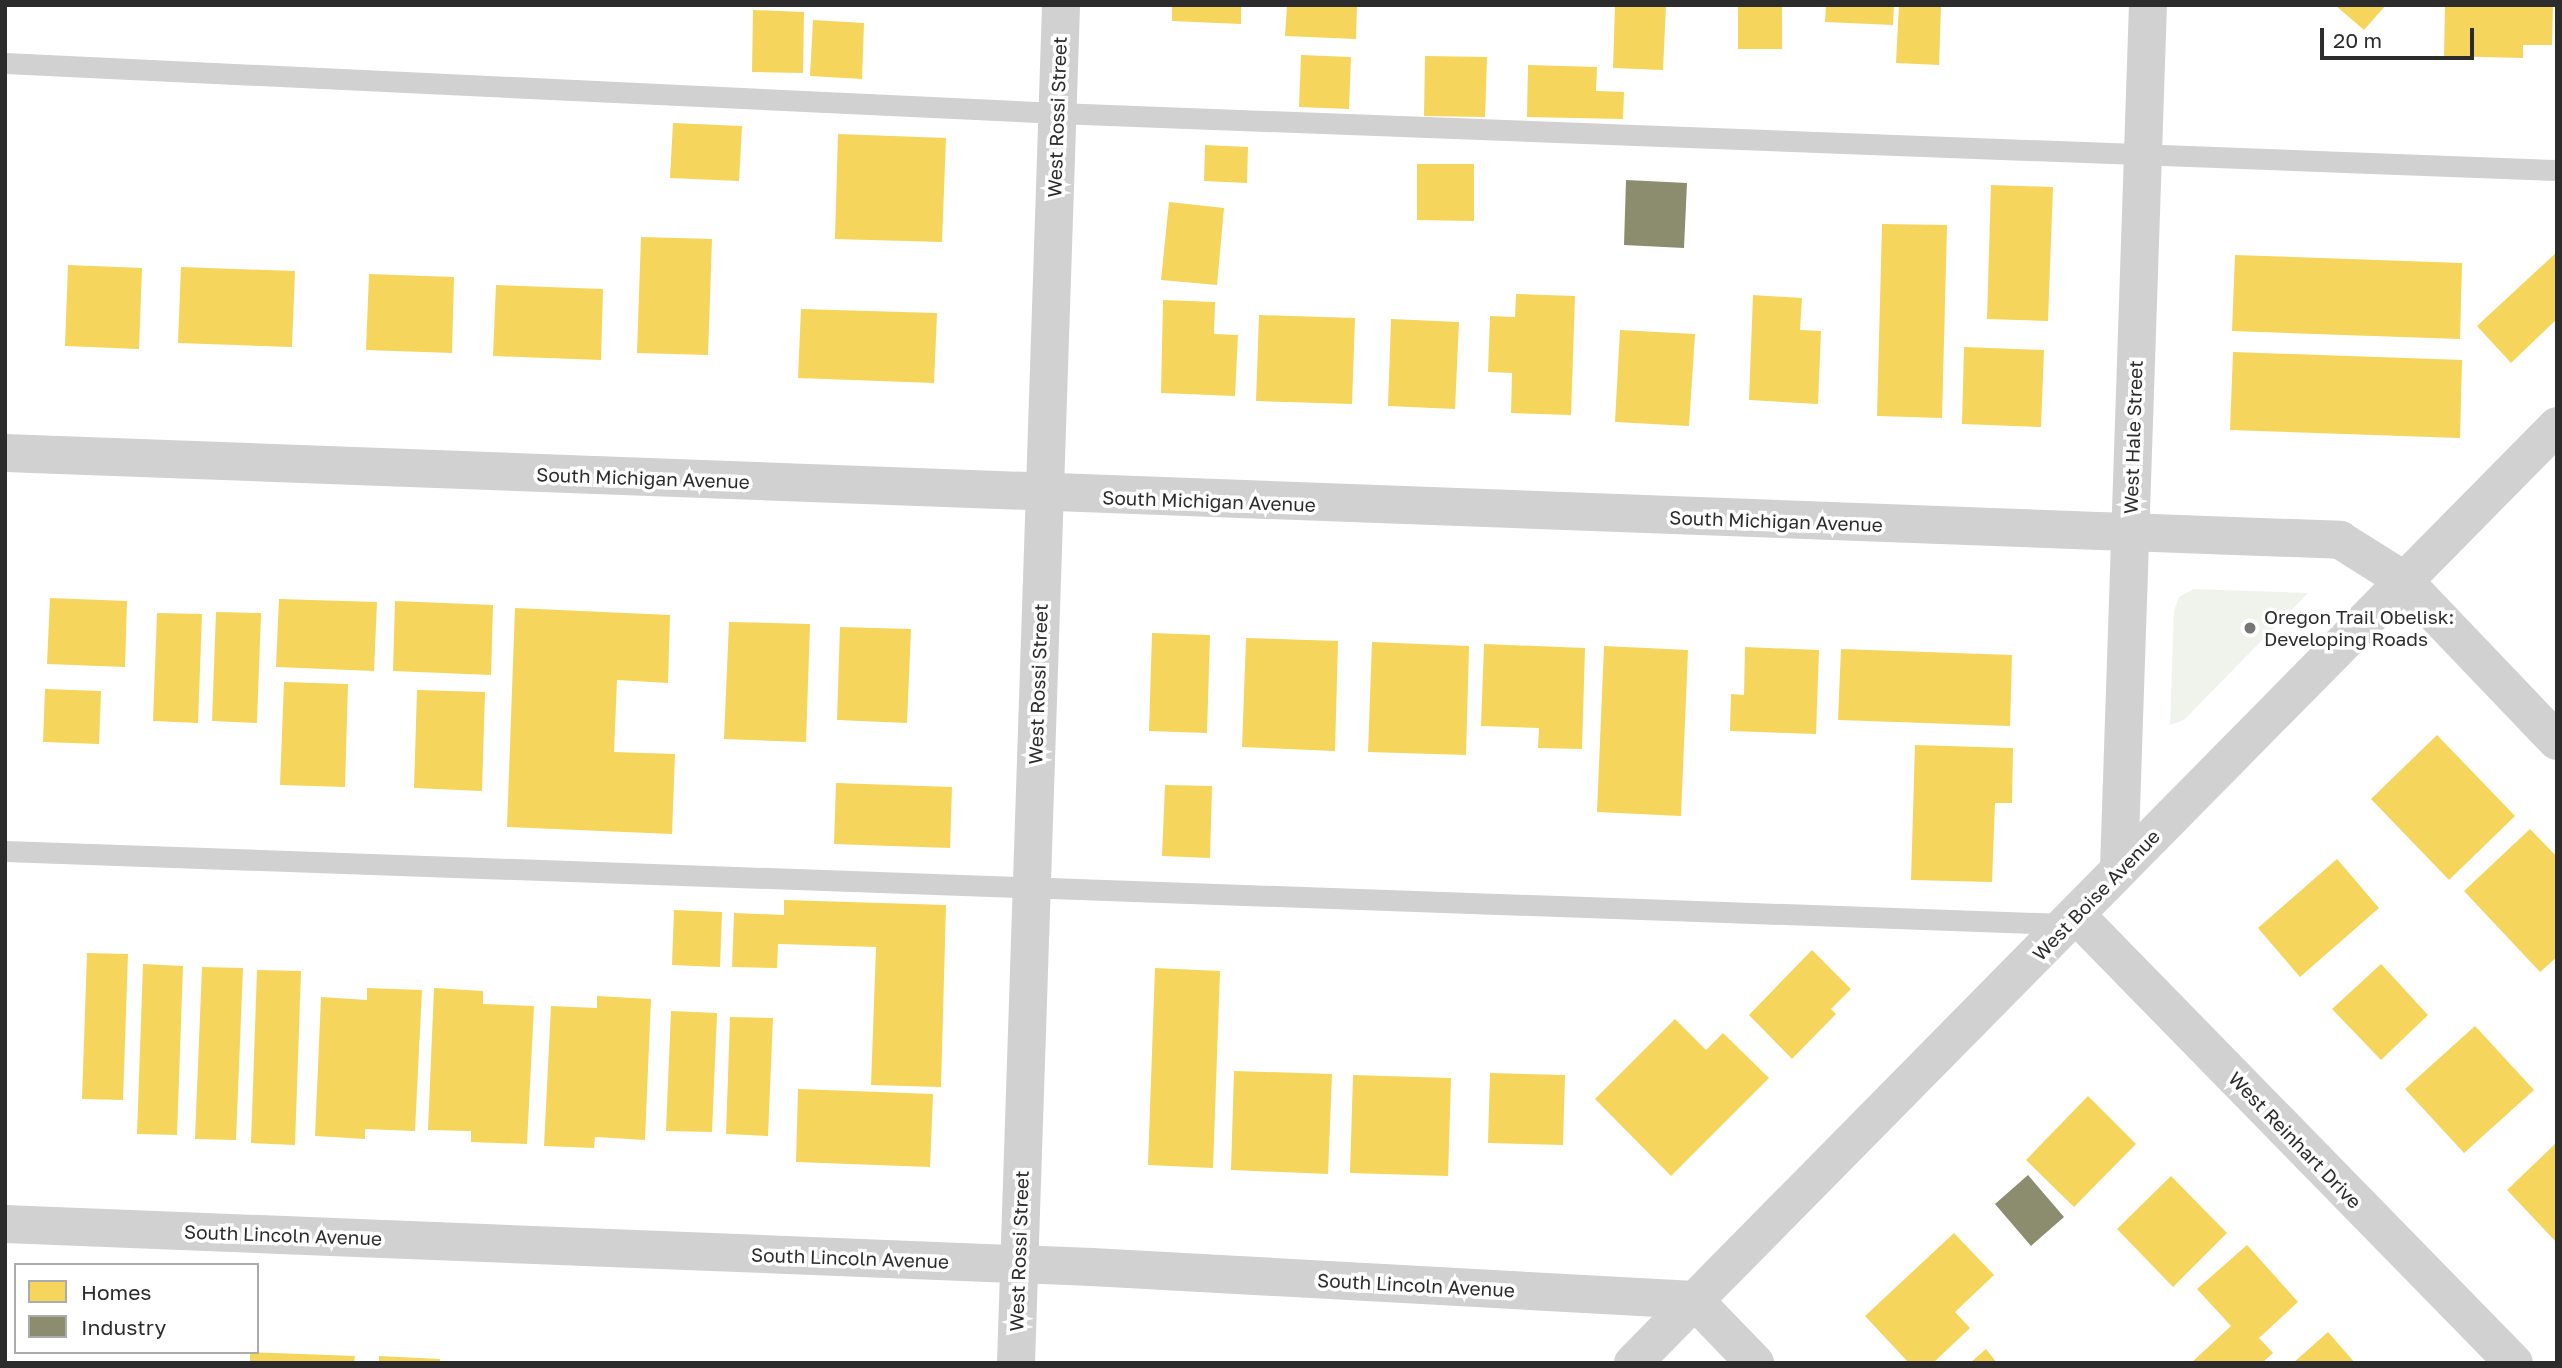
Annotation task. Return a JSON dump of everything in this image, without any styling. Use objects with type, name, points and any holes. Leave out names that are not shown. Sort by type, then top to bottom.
[{"type":"street","name":"West Rossi Street","points":[[1016,1363],[1061,5]]},
{"type":"street","name":"West Hale Street","points":[[2119,870],[2148,5]]},
{"type":"street","name":"West Boise Avenue","points":[[1633,1363],[2073,920],[2402,579],[2557,426]]},
{"type":"street","name":"South Michigan Avenue","points":[[5,453],[1045,495],[2340,540],[2402,579],[2557,741]]},
{"type":"street","name":"West Reinhart Drive","points":[[2073,920],[2514,1363]]},
{"type":"street","name":"South Lincoln Avenue","points":[[5,1224],[1019,1265],[1694,1300]]},
{"type":"street","points":[[1694,1300],[1755,1363]]},
{"type":"lane","points":[[5,62],[1057,113],[2557,170]]},
{"type":"lane","points":[[5,851],[2073,920]]},
{"type":"shaded area","points":[[2194,589],[2308,593],[2184,720],[2170,725],[2174,611],[2179,597]]},
{"type":"building: Homes","points":[[1172,5],[1241,5],[1241,24],[1172,21]]},
{"type":"building: Homes","points":[[1287,5],[1357,5],[1356,39],[1285,36]]},
{"type":"building: Homes","points":[[1615,5],[1666,5],[1663,70],[1613,68]]},
{"type":"building: Homes","points":[[1738,5],[1782,5],[1782,49],[1738,49]]},
{"type":"building: Homes","points":[[1826,5],[1894,5],[1893,25],[1825,22]]},
{"type":"building: Homes","points":[[1899,5],[1941,5],[1939,65],[1896,63]]},
{"type":"building: Homes","points":[[2335,5],[2386,5],[2364,30]]},
{"type":"building: Homes","points":[[2445,5],[2553,5],[2552,45],[2523,45],[2523,58],[2444,56]]},
{"type":"building: Homes","points":[[753,10],[804,12],[803,73],[752,72]]},
{"type":"building: Homes","points":[[813,20],[864,23],[862,79],[810,76]]},
{"type":"building: Homes","points":[[1301,55],[1351,57],[1349,109],[1299,107]]},
{"type":"building: Homes","points":[[1425,56],[1487,57],[1485,117],[1424,116]]},
{"type":"building: Homes","points":[[1528,65],[1597,67],[1596,91],[1624,92],[1623,119],[1527,117]]},
{"type":"building: Homes","points":[[673,123],[742,126],[739,181],[670,178]]},
{"type":"building: Homes","points":[[838,134],[946,138],[942,242],[835,239]]},
{"type":"building: Homes","points":[[1205,145],[1248,147],[1247,183],[1204,181]]},
{"type":"building: Homes","points":[[1417,164],[1474,164],[1474,221],[1417,220]]},
{"type":"building: Homes","points":[[1991,185],[2053,187],[2048,321],[1987,319]]},
{"type":"building: Homes","points":[[1169,202],[1224,208],[1217,285],[1161,280]]},
{"type":"building: Homes","points":[[1882,224],[1947,225],[1942,418],[1877,416]]},
{"type":"building: Homes","points":[[641,237],[712,239],[708,355],[637,353]]},
{"type":"building: Homes","points":[[2557,252],[2557,319],[2511,363],[2477,326]]},
{"type":"building: Homes","points":[[2235,255],[2462,263],[2460,339],[2232,331]]},
{"type":"building: Homes","points":[[68,265],[142,268],[139,349],[65,346]]},
{"type":"building: Homes","points":[[181,267],[295,271],[292,347],[178,343]]},
{"type":"building: Homes","points":[[369,274],[454,277],[452,353],[366,350]]},
{"type":"building: Homes","points":[[496,285],[603,289],[601,360],[493,356]]},
{"type":"building: Homes","points":[[1516,294],[1575,296],[1571,415],[1511,413],[1512,373],[1488,372],[1490,316],[1515,317]]},
{"type":"building: Homes","points":[[1753,295],[1802,298],[1800,330],[1821,331],[1818,404],[1749,400]]},
{"type":"building: Homes","points":[[1163,300],[1215,302],[1214,334],[1238,335],[1235,396],[1161,393]]},
{"type":"building: Homes","points":[[801,309],[937,313],[934,383],[798,378]]},
{"type":"building: Homes","points":[[1259,315],[1355,318],[1352,404],[1256,401]]},
{"type":"building: Homes","points":[[1391,319],[1459,322],[1455,409],[1388,406]]},
{"type":"building: Homes","points":[[1620,330],[1695,334],[1689,426],[1615,422]]},
{"type":"building: Homes","points":[[1964,347],[2044,350],[2041,427],[1962,424]]},
{"type":"building: Homes","points":[[2233,352],[2462,360],[2460,438],[2230,430]]},
{"type":"building: Homes","points":[[50,598],[127,601],[125,667],[47,664]]},
{"type":"building: Homes","points":[[279,599],[377,602],[374,671],[276,667]]},
{"type":"building: Homes","points":[[395,601],[493,605],[491,675],[393,671]]},
{"type":"building: Homes","points":[[515,608],[670,615],[668,683],[617,680],[614,752],[675,754],[672,834],[507,827]]},
{"type":"building: Homes","points":[[216,612],[261,613],[257,723],[212,721]]},
{"type":"building: Homes","points":[[157,613],[202,614],[198,723],[153,721]]},
{"type":"building: Homes","points":[[729,622],[810,624],[806,742],[724,739]]},
{"type":"building: Homes","points":[[840,627],[911,629],[907,723],[837,720]]},
{"type":"building: Homes","points":[[1152,633],[1210,635],[1207,733],[1149,731]]},
{"type":"building: Homes","points":[[1246,638],[1338,641],[1335,751],[1242,747]]},
{"type":"building: Homes","points":[[1372,642],[1469,646],[1466,755],[1368,752]]},
{"type":"building: Homes","points":[[1484,644],[1585,648],[1582,749],[1538,748],[1539,728],[1481,726]]},
{"type":"building: Homes","points":[[1604,646],[1688,650],[1681,816],[1597,812]]},
{"type":"building: Homes","points":[[1745,647],[1819,650],[1816,734],[1730,731],[1731,694],[1744,695]]},
{"type":"building: Homes","points":[[1841,649],[2012,655],[2010,726],[1838,720]]},
{"type":"building: Homes","points":[[284,682],[348,684],[345,787],[280,785]]},
{"type":"building: Homes","points":[[45,689],[101,691],[99,744],[43,742]]},
{"type":"building: Homes","points":[[417,690],[485,692],[482,791],[414,788]]},
{"type":"building: Homes","points":[[2437,735],[2515,816],[2449,880],[2371,799]]},
{"type":"building: Homes","points":[[1915,745],[2013,748],[2012,803],[1995,803],[1992,882],[1911,880]]},
{"type":"building: Homes","points":[[836,783],[952,787],[950,848],[834,844]]},
{"type":"building: Homes","points":[[1165,785],[1212,786],[1210,858],[1162,856]]},
{"type":"building: Homes","points":[[2530,829],[2557,857],[2557,957],[2540,972],[2464,891]]},
{"type":"building: Homes","points":[[2337,859],[2379,908],[2300,977],[2258,928]]},
{"type":"building: Homes","points":[[784,900],[946,905],[941,1087],[871,1085],[876,947],[778,944],[777,968],[732,967],[734,913],[784,915]]},
{"type":"building: Homes","points":[[674,910],[722,912],[720,967],[672,965]]},
{"type":"building: Homes","points":[[1812,950],[1851,989],[1831,1009],[1836,1014],[1792,1059],[1749,1015]]},
{"type":"building: Homes","points":[[87,953],[128,954],[123,1100],[82,1099]]},
{"type":"building: Homes","points":[[143,964],[183,966],[177,1135],[137,1134]]},
{"type":"building: Homes","points":[[2381,964],[2428,1015],[2381,1060],[2332,1009]]},
{"type":"building: Homes","points":[[202,967],[243,968],[236,1140],[195,1139]]},
{"type":"building: Homes","points":[[1155,968],[1220,971],[1213,1168],[1148,1165]]},
{"type":"building: Homes","points":[[257,970],[301,971],[295,1145],[251,1143]]},
{"type":"building: Homes","points":[[367,988],[422,990],[415,1131],[365,1129],[365,1139],[315,1136],[321,997],[367,1000]]},
{"type":"building: Homes","points":[[434,988],[483,991],[483,1004],[534,1006],[527,1144],[471,1142],[471,1131],[428,1130]]},
{"type":"building: Homes","points":[[597,996],[651,999],[645,1140],[595,1137],[594,1148],[544,1146],[551,1006],[597,1008]]},
{"type":"building: Homes","points":[[671,1011],[717,1013],[712,1132],[666,1131]]},
{"type":"building: Homes","points":[[730,1017],[773,1018],[768,1136],[726,1134]]},
{"type":"building: Homes","points":[[1675,1019],[1706,1050],[1723,1033],[1769,1078],[1671,1176],[1595,1099]]},
{"type":"building: Homes","points":[[2475,1026],[2534,1090],[2464,1153],[2405,1089]]},
{"type":"building: Homes","points":[[1234,1071],[1332,1074],[1328,1174],[1231,1170]]},
{"type":"building: Homes","points":[[1490,1073],[1565,1075],[1563,1145],[1488,1143]]},
{"type":"building: Homes","points":[[1353,1075],[1451,1078],[1448,1176],[1350,1173]]},
{"type":"building: Homes","points":[[798,1089],[933,1094],[930,1167],[796,1162]]},
{"type":"building: Homes","points":[[2088,1096],[2136,1144],[2074,1207],[2026,1160]]},
{"type":"building: Homes","points":[[2555,1144],[2557,1146],[2557,1243],[2507,1190]]},
{"type":"building: Homes","points":[[2171,1176],[2227,1233],[2173,1287],[2117,1229]]},
{"type":"building: Homes","points":[[1954,1233],[1994,1275],[1955,1312],[1970,1328],[1933,1363],[1909,1363],[1865,1316]]},
{"type":"building: Homes","points":[[2247,1245],[2298,1302],[2259,1338],[2273,1353],[2262,1363],[2191,1363],[2231,1326],[2197,1289]]},
{"type":"building: Homes","points":[[2328,1332],[2355,1363],[2293,1363]]},
{"type":"building: Homes","points":[[1986,1349],[1997,1363],[1970,1363]]},
{"type":"building: Homes","points":[[259,1352],[355,1356],[354,1363],[250,1363],[250,1354]]},
{"type":"building: Homes","points":[[379,1356],[440,1359],[440,1363],[379,1363]]},
{"type":"building: Industry","points":[[1626,180],[1687,183],[1684,248],[1624,245]]},
{"type":"building: Industry","points":[[2028,1175],[2064,1217],[2031,1246],[1995,1204]]},
{"type":"place","name":"Oregon Trail Obelisk: Developing Roads","points":[[2250,628]]}]
